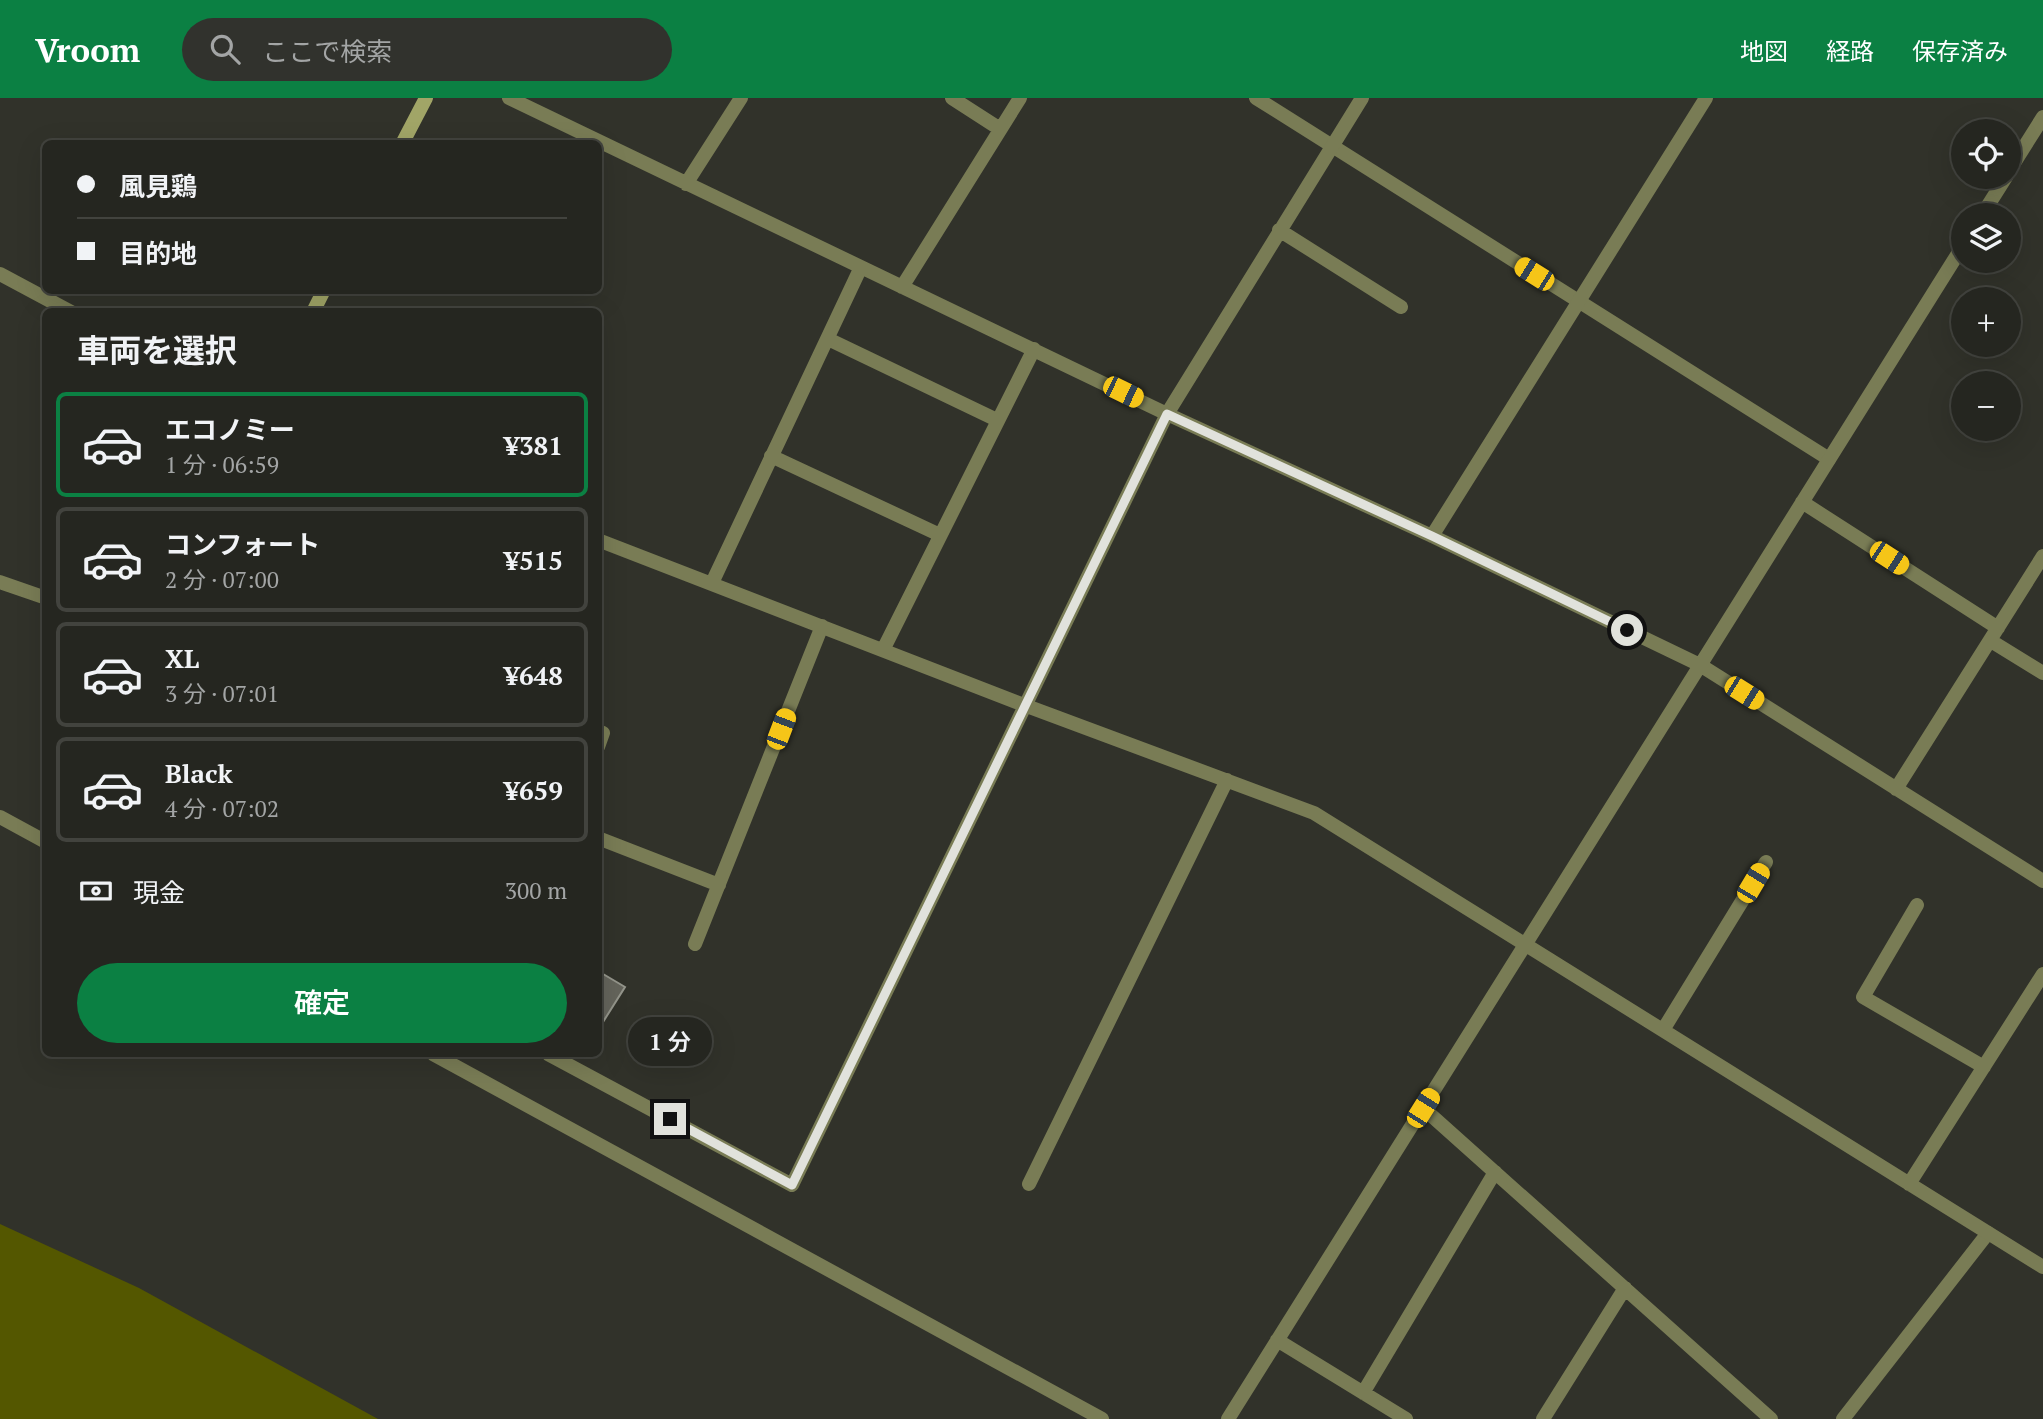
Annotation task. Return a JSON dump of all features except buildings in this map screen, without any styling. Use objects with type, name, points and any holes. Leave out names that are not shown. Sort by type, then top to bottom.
[{"type":"street","points":[[404,140],[426,98]]},
{"type":"street","points":[[509,98],[595,140]]},
{"type":"street","points":[[686,184],[741,98]]},
{"type":"street","points":[[952,98],[1000,129]]},
{"type":"street","points":[[902,287],[1020,98]]},
{"type":"street","points":[[1256,98],[1829,459]]},
{"type":"street","points":[[554,1057],[792,1185],[1167,414],[1362,98]]},
{"type":"street","points":[[1432,536],[1706,98]]},
{"type":"street","points":[[2021,153],[2043,117]]},
{"type":"street","points":[[602,143],[1700,665],[2043,881]]},
{"type":"street","points":[[1279,230],[1401,307]]},
{"type":"street","points":[[1228,1419],[1951,265]]},
{"type":"street","points":[[712,583],[861,267]]},
{"type":"street","points":[[0,274],[64,308]]},
{"type":"street","points":[[828,339],[997,419]]},
{"type":"street","points":[[883,650],[1034,349]]},
{"type":"street","points":[[771,456],[940,535]]},
{"type":"street","points":[[1802,502],[1998,628]]},
{"type":"street","points":[[602,542],[1024,705],[1314,813],[1988,1233],[2041,1260]]},
{"type":"street","points":[[1896,789],[2043,556]]},
{"type":"street","points":[[0,582],[42,597]]},
{"type":"street","points":[[695,944],[822,626]]},
{"type":"street","points":[[1991,641],[2043,673]]},
{"type":"street","points":[[1029,1184],[1227,780]]},
{"type":"street","points":[[0,817],[42,840]]},
{"type":"street","points":[[602,840],[719,885]]},
{"type":"street","points":[[1663,1030],[1766,862]]},
{"type":"street","points":[[1917,905],[1863,997],[1984,1067]]},
{"type":"street","points":[[1909,1184],[2043,974]]},
{"type":"street","points":[[438,1057],[1102,1419]]},
{"type":"street","points":[[1423,1108],[1771,1419]]},
{"type":"street","points":[[1363,1393],[1495,1172]]},
{"type":"street","points":[[1843,1419],[1988,1233]]},
{"type":"street","points":[[1544,1419],[1625,1288]]},
{"type":"street","points":[[1277,1340],[1406,1419]]},
{"type":"shaded area","points":[[0,1224],[139,1288],[378,1419],[0,1419]]},
{"type":"route","points":[[670,1119],[792,1185],[1167,414],[1432,536],[1627,630]]}]
